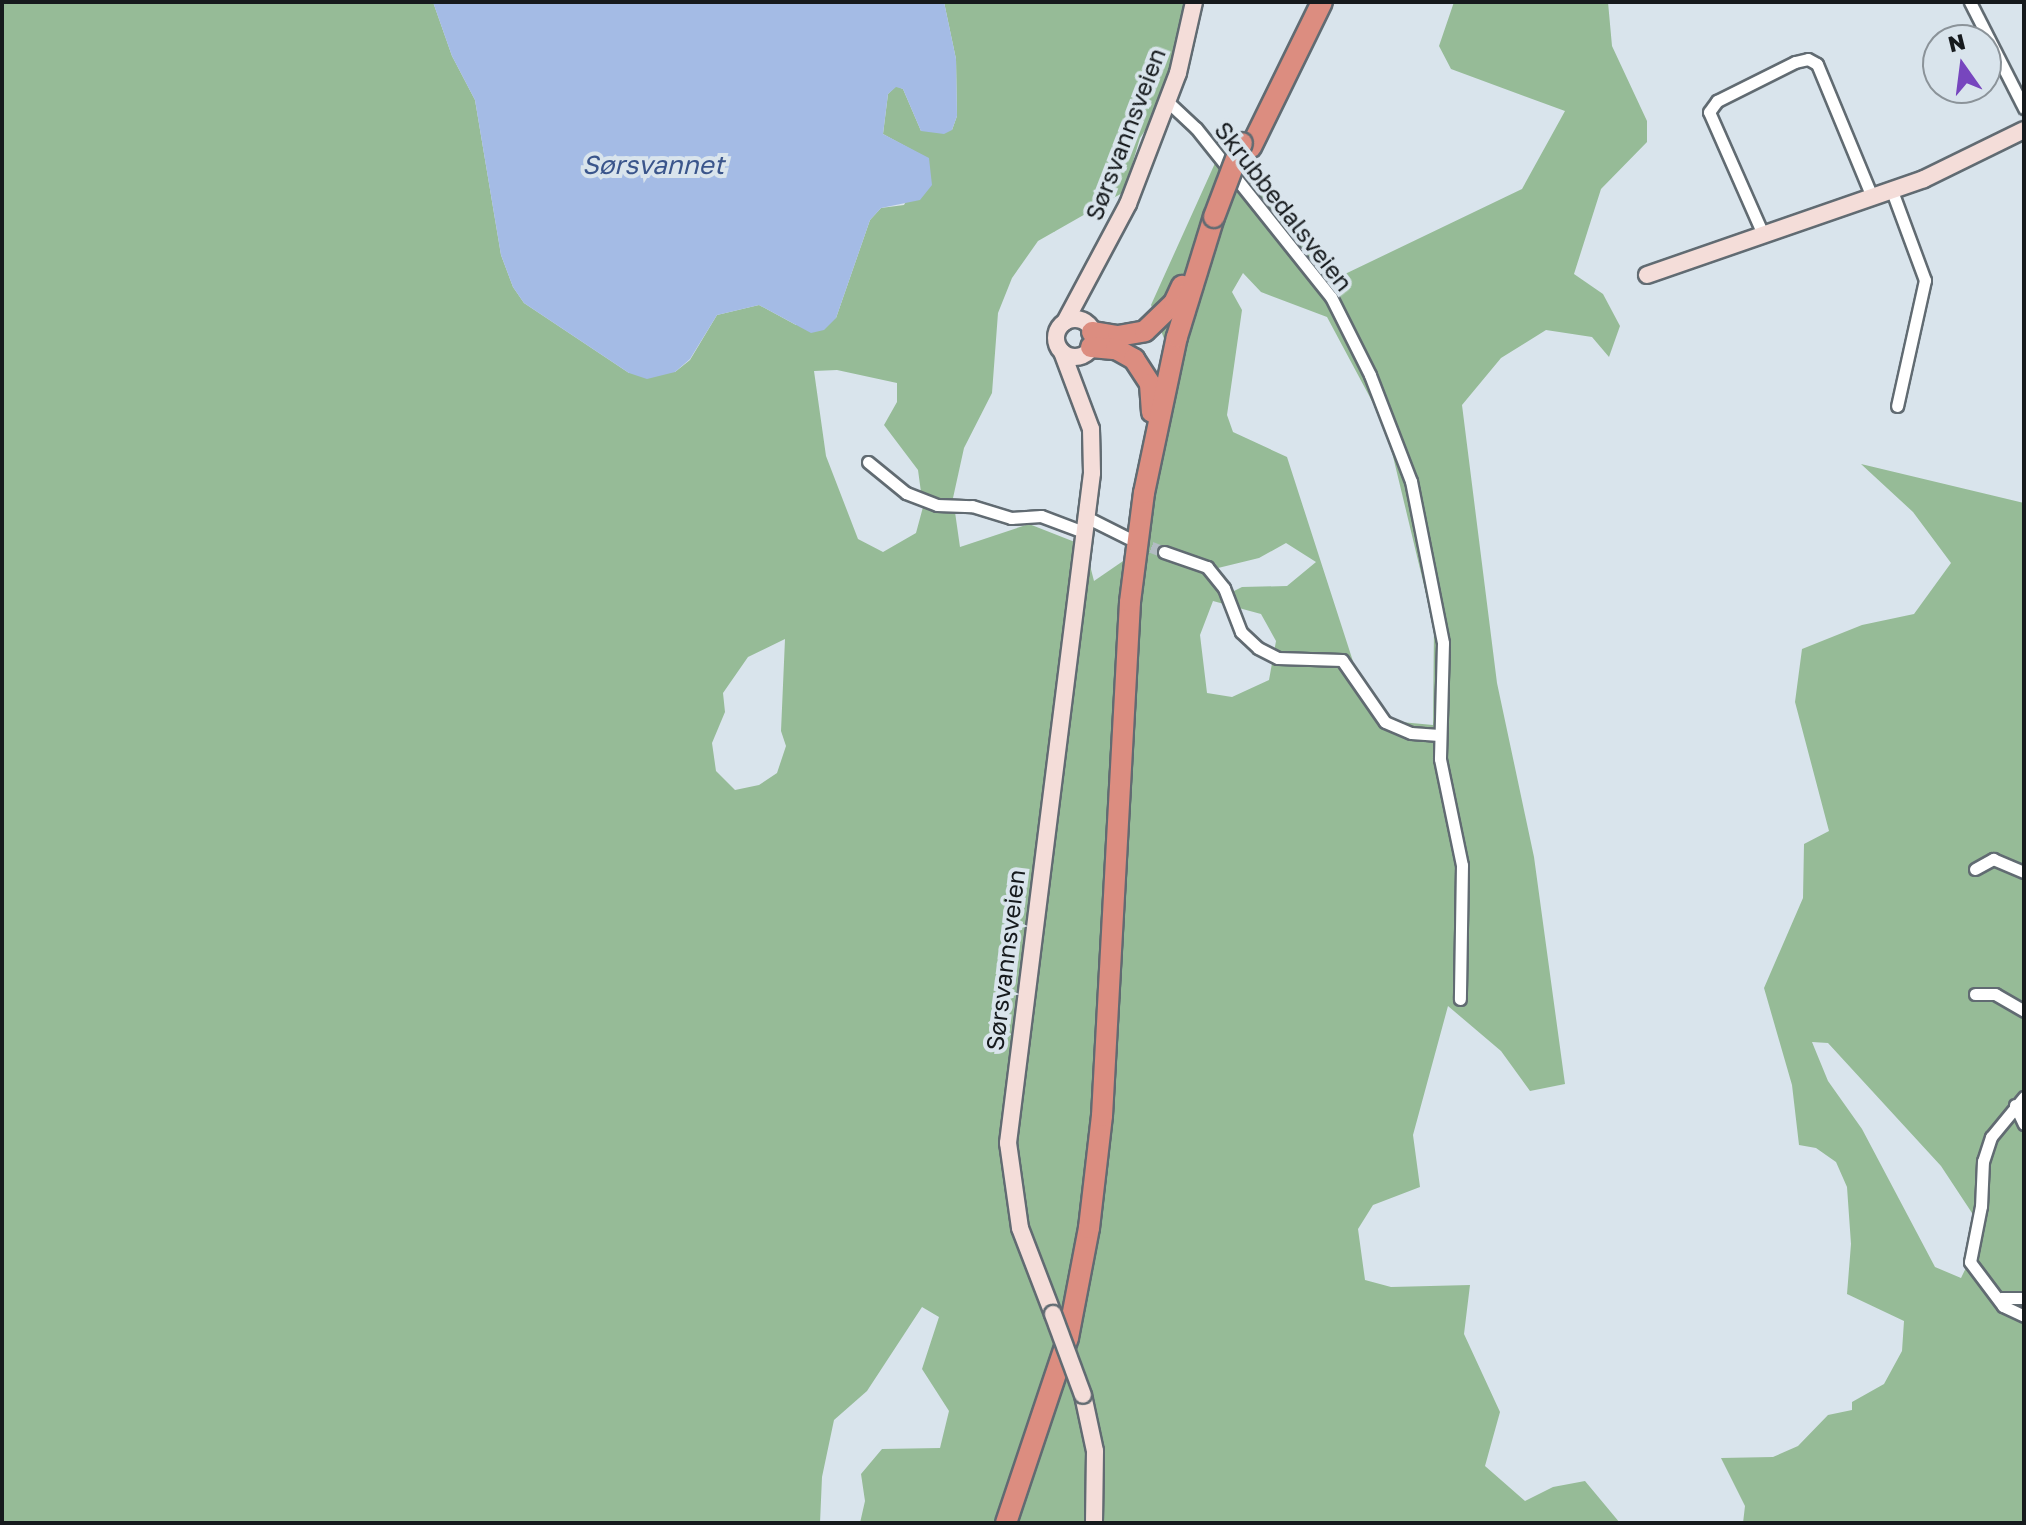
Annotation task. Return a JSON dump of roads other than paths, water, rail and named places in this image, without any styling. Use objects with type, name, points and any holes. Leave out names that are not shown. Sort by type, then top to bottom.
[{"type":"highway","points":[[1144,493],[1177,337],[1247,145],[1312,2]]},
{"type":"highway","points":[[1247,145],[1322,2]]},
{"type":"highway","points":[[1090,339],[1131,335],[1153,326],[1174,303],[1218,218]]},
{"type":"highway","points":[[1016,1523],[1073,1350],[1096,1235],[1111,1123],[1147,537],[1182,360],[1218,218]]},
{"type":"highway","points":[[1006,1523],[1068,1338],[1089,1228],[1102,1116],[1130,602],[1154,401],[1150,384],[1134,359],[1090,339]]},
{"type":"main road","name":"Sørsvannsveien","points":[[1065,322],[1128,204],[1168,102],[1194,2]]},
{"type":"main road","points":[[1647,275],[1762,232],[1892,191],[1968,161],[2024,130]]},
{"type":"main road","name":"Sørsvannsveien","points":[[1080,394],[1090,339],[1087,280]]},
{"type":"main road","points":[[1077,320],[1090,339],[1072,357],[1062,352],[1056,336],[1065,322],[1077,320]]},
{"type":"main road","name":"Sørsvannsveien","points":[[1062,352],[1080,394],[1093,439],[1087,526],[1009,1115],[1012,1196],[1083,1395],[1095,1451],[1094,1523]]},
{"type":"street","points":[[1970,2],[2024,108]]},
{"type":"street","points":[[1762,232],[1709,112],[1717,101],[1802,60],[1817,64],[1872,197]]},
{"type":"street","name":"Skrubbedalsveien","points":[[1168,102],[1196,128],[1331,297],[1370,375],[1411,481],[1443,643],[1439,735],[1462,865],[1460,999]]},
{"type":"street","points":[[1892,191],[1925,280],[1897,406]]},
{"type":"street","points":[[868,462],[906,493],[937,505],[972,506],[1011,518],[1041,516],[1128,538]]},
{"type":"street","points":[[1164,552],[1207,567],[1220,581],[1241,632],[1258,648],[1278,658],[1342,660],[1385,722],[1411,733],[1439,735]]},
{"type":"street","points":[[1975,869],[1993,859],[2024,872]]},
{"type":"street","points":[[1975,994],[1995,994],[2024,1011]]},
{"type":"street","points":[[2020,1101],[2024,1124]]},
{"type":"street","points":[[2020,1101],[1991,1137],[1983,1161],[1981,1206],[1970,1262],[1996,1296],[2024,1316]]},
{"type":"street","points":[[1996,1296],[2024,1298]]},
{"type":"water","name":"Sørsvannet","points":[[433,2],[944,2],[956,59],[957,116],[952,130],[944,134],[921,131],[903,89],[896,87],[888,94],[883,134],[929,158],[932,185],[920,200],[881,208],[870,220],[836,318],[824,330],[811,333],[759,305],[717,315],[690,359],[675,372],[647,379],[629,373],[524,303],[513,287],[501,255],[475,100],[452,56]]},
{"type":"tunnel","points":[[1136,541],[1164,552]]}]
